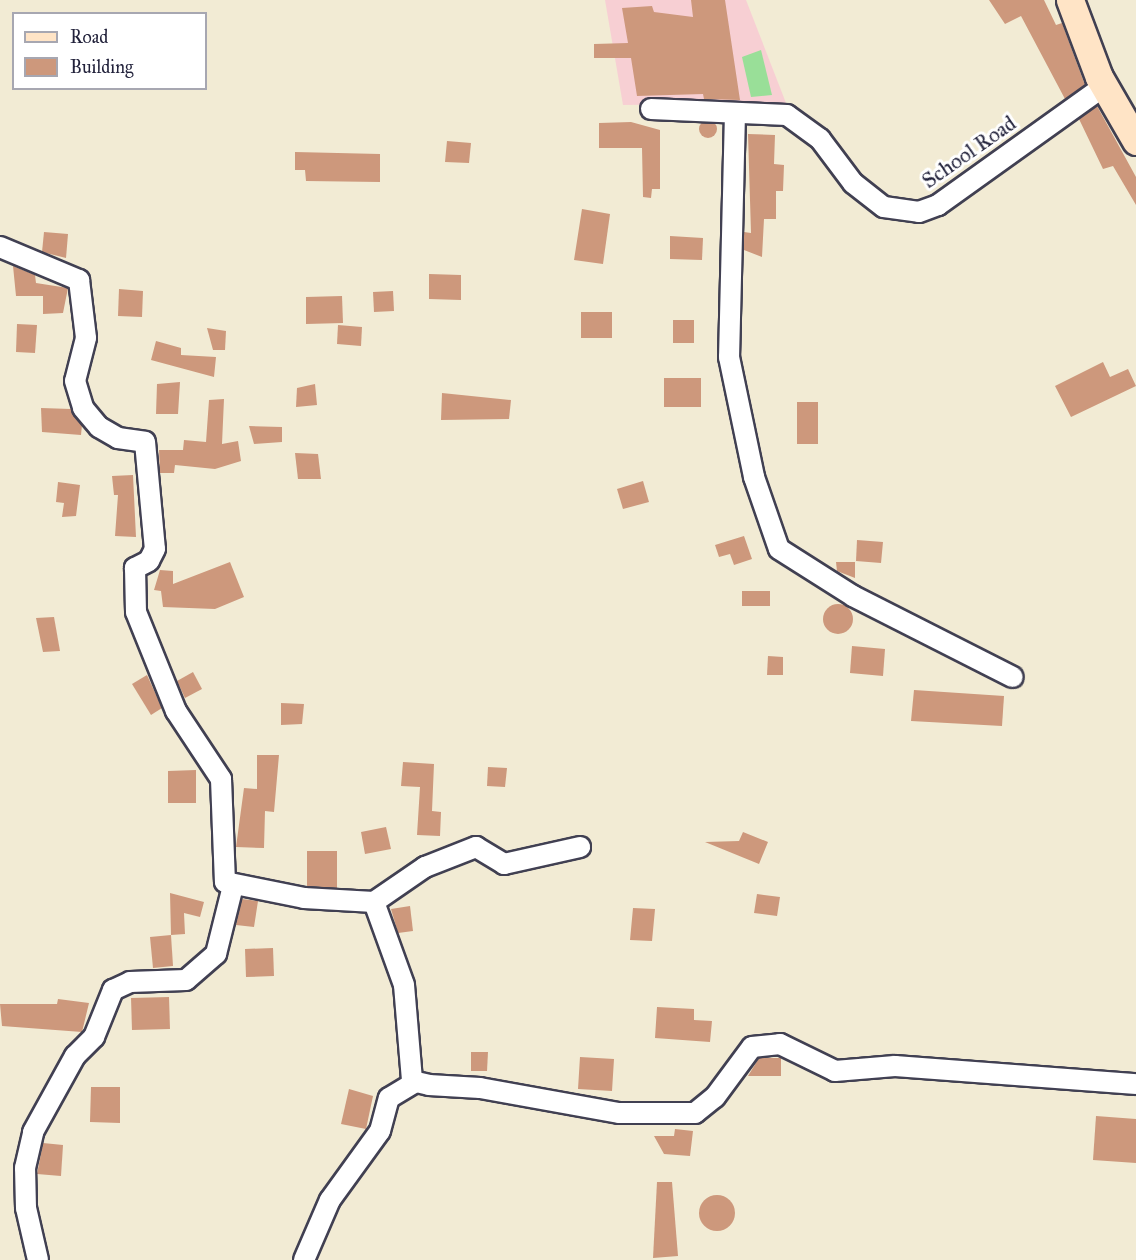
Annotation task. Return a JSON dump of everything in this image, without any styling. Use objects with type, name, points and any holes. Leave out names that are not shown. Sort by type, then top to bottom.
[{"type":"main road","points":[[1070,0],[1104,86],[1136,141]]},
{"type":"street","name":"School Road","points":[[651,109],[787,115],[820,139],[853,183],[884,207],[919,212],[938,205],[1104,86]]},
{"type":"street","points":[[735,112],[729,357],[754,477],[779,549],[853,596],[1013,677]]},
{"type":"street","points":[[0,248],[79,280],[86,338],[75,381],[83,408],[99,427],[118,438],[145,442],[155,549],[149,561],[135,568],[136,612],[176,711],[221,778],[222,875],[233,885],[304,898],[374,902],[432,863],[476,847],[504,864],[580,847]]},
{"type":"street","points":[[38,1260],[26,1208],[25,1168],[33,1132],[75,1056],[94,1037],[113,990],[130,982],[186,980],[216,954],[233,885]]},
{"type":"street","points":[[374,902],[404,985],[410,1033],[407,1065],[416,1082]]},
{"type":"street","points":[[304,1260],[330,1200],[380,1131],[389,1098],[416,1082],[619,1113],[695,1113],[715,1097],[752,1047],[780,1044],[835,1071],[895,1066],[1136,1084]]},
{"type":"shaded area","points":[[605,0],[746,0],[786,103],[623,105]]},
{"type":"green space","points":[[761,50],[772,95],[751,97],[742,57]]},
{"type":"building","points":[[691,0],[725,0],[740,100],[704,99],[703,94],[637,96],[631,58],[594,58],[594,44],[628,43],[622,8],[652,6],[654,12],[693,17]]},
{"type":"building","points":[[989,0],[1044,0],[1056,25],[1062,23],[1085,85],[1065,99],[1021,16],[1005,24]]},
{"type":"building","points":[[1097,106],[1136,177],[1136,205],[1113,166],[1103,169],[1079,119]]},
{"type":"building","points":[[708,120],[714,123],[717,129],[714,135],[708,138],[702,135],[699,129],[702,123]]},
{"type":"building","points":[[631,122],[660,130],[660,189],[652,189],[651,198],[643,197],[642,148],[599,148],[599,123]]},
{"type":"building","points":[[748,134],[775,135],[774,164],[784,165],[783,191],[776,191],[776,219],[764,219],[762,257],[744,250],[744,232],[751,233]]},
{"type":"building","points":[[447,141],[471,143],[469,163],[445,162]]},
{"type":"building","points":[[295,152],[380,154],[380,182],[306,181],[305,170],[295,170]]},
{"type":"building","points":[[582,209],[610,214],[603,264],[574,260]]},
{"type":"building","points":[[44,232],[68,234],[66,258],[42,252]]},
{"type":"building","points":[[670,236],[703,238],[702,260],[670,259]]},
{"type":"building","points":[[13,266],[35,275],[36,283],[68,288],[63,313],[43,314],[43,296],[16,296]]},
{"type":"building","points":[[429,274],[461,275],[461,300],[429,299]]},
{"type":"building","points":[[119,289],[143,291],[142,317],[118,316]]},
{"type":"building","points":[[393,291],[394,311],[374,312],[373,292]]},
{"type":"building","points":[[342,296],[343,323],[306,324],[306,297]]},
{"type":"building","points":[[581,312],[612,312],[612,338],[581,338]]},
{"type":"building","points":[[673,320],[694,320],[694,343],[673,343]]},
{"type":"building","points":[[17,324],[37,325],[35,353],[16,352]]},
{"type":"building","points":[[338,325],[362,327],[361,346],[337,344]]},
{"type":"building","points":[[207,328],[226,331],[225,350],[213,350]]},
{"type":"building","points":[[156,341],[181,348],[181,355],[216,357],[214,377],[151,360]]},
{"type":"building","points":[[1103,362],[1110,377],[1128,369],[1136,386],[1071,417],[1055,386]]},
{"type":"building","points":[[664,378],[701,378],[701,407],[664,407]]},
{"type":"building","points":[[180,382],[178,414],[156,414],[157,384]]},
{"type":"building","points":[[315,384],[317,405],[296,407],[297,388]]},
{"type":"building","points":[[442,393],[511,400],[509,419],[441,420]]},
{"type":"building","points":[[224,399],[222,444],[238,441],[241,461],[215,469],[175,465],[174,473],[160,473],[159,450],[183,450],[184,440],[206,442],[209,400]]},
{"type":"building","points":[[797,402],[818,402],[818,444],[797,444]]},
{"type":"building","points":[[41,408],[71,409],[82,425],[81,435],[42,432]]},
{"type":"building","points":[[249,426],[282,427],[282,442],[254,444]]},
{"type":"building","points":[[295,453],[318,454],[321,479],[298,479]]},
{"type":"building","points":[[133,475],[136,537],[115,536],[118,495],[114,495],[112,476]]},
{"type":"building","points":[[643,481],[649,502],[623,509],[617,489]]},
{"type":"building","points":[[58,482],[80,485],[76,516],[62,517],[64,503],[56,502]]},
{"type":"building","points":[[744,536],[752,559],[734,565],[730,554],[719,557],[715,545]]},
{"type":"building","points":[[857,540],[883,542],[881,563],[856,561]]},
{"type":"building","points":[[230,562],[244,597],[215,609],[163,607],[161,591],[154,590],[160,570],[173,571],[173,584]]},
{"type":"building","points":[[836,562],[855,562],[855,578],[837,571]]},
{"type":"building","points":[[742,591],[770,591],[770,606],[742,606]]},
{"type":"building","points":[[838,604],[849,608],[853,619],[849,630],[838,634],[827,630],[823,619],[827,608]]},
{"type":"building","points":[[54,617],[60,651],[43,652],[36,618]]},
{"type":"building","points":[[852,646],[885,649],[883,676],[850,673]]},
{"type":"building","points":[[768,656],[783,657],[783,675],[767,675]]},
{"type":"building","points":[[193,672],[202,689],[185,698],[177,681]]},
{"type":"building","points":[[147,675],[162,708],[151,715],[132,684]]},
{"type":"building","points":[[914,690],[1004,696],[1002,726],[911,721]]},
{"type":"building","points":[[281,703],[304,704],[302,724],[281,725]]},
{"type":"building","points":[[257,755],[279,755],[274,812],[265,811],[264,848],[236,847],[244,788],[257,789]]},
{"type":"building","points":[[403,762],[434,764],[432,811],[441,812],[440,836],[417,835],[420,787],[401,786]]},
{"type":"building","points":[[488,767],[507,768],[505,787],[487,786]]},
{"type":"building","points":[[196,770],[196,803],[168,803],[168,771]]},
{"type":"building","points":[[386,827],[391,849],[365,854],[361,832]]},
{"type":"building","points":[[743,832],[768,842],[759,864],[705,842],[739,841]]},
{"type":"building","points":[[307,851],[337,851],[337,888],[307,886]]},
{"type":"building","points":[[170,893],[204,902],[200,917],[184,913],[185,934],[171,935]]},
{"type":"building","points":[[757,894],[780,897],[777,916],[754,913]]},
{"type":"building","points":[[242,899],[258,901],[254,927],[236,925]]},
{"type":"building","points":[[410,906],[413,931],[398,933],[391,909]]},
{"type":"building","points":[[633,908],[655,909],[652,941],[630,940]]},
{"type":"building","points":[[171,935],[173,966],[153,968],[150,937]]},
{"type":"building","points":[[273,948],[274,976],[246,977],[245,949]]},
{"type":"building","points":[[169,997],[170,1029],[132,1030],[131,998]]},
{"type":"building","points":[[58,999],[89,1003],[82,1032],[2,1026],[0,1004],[57,1004]]},
{"type":"building","points":[[657,1007],[694,1009],[694,1020],[712,1021],[710,1042],[655,1038]]},
{"type":"building","points":[[471,1052],[488,1052],[487,1071],[471,1071]]},
{"type":"building","points":[[580,1057],[614,1059],[612,1091],[578,1089]]},
{"type":"building","points":[[759,1058],[781,1058],[781,1076],[748,1076]]},
{"type":"building","points":[[91,1087],[120,1087],[120,1123],[90,1122]]},
{"type":"building","points":[[349,1089],[373,1096],[366,1129],[341,1124]]},
{"type":"building","points":[[1096,1116],[1136,1119],[1136,1163],[1093,1160]]},
{"type":"building","points":[[675,1129],[693,1131],[690,1156],[664,1154],[654,1136],[674,1136]]},
{"type":"building","points":[[43,1143],[63,1145],[61,1176],[37,1174]]},
{"type":"building","points":[[657,1182],[672,1182],[678,1256],[653,1258]]},
{"type":"building","points":[[717,1195],[729,1201],[735,1213],[729,1225],[717,1231],[705,1225],[699,1213],[705,1201]]}]
